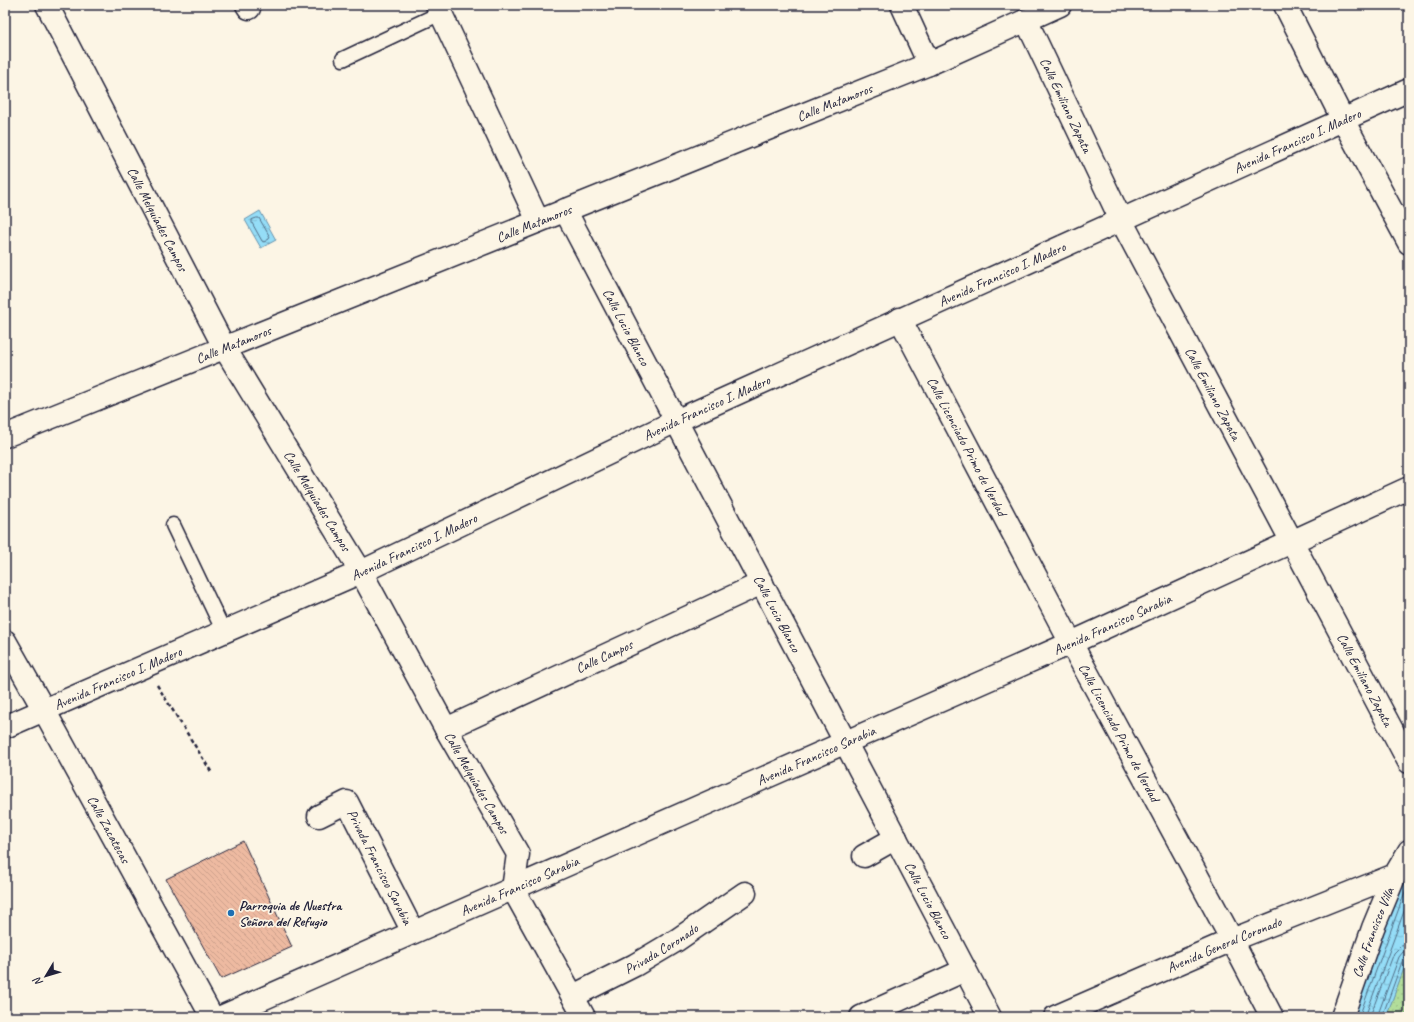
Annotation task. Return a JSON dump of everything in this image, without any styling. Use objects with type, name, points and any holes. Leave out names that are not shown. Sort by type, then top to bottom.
[{"type":"street","name":"Calle Melquíades Campos","points":[[47,5],[224,347],[361,572],[446,729],[518,854],[513,889]]},
{"type":"street","points":[[902,5],[929,64]]},
{"type":"street","name":"Calle Matamoros","points":[[5,436],[929,64],[1060,5]]},
{"type":"street","points":[[1285,5],[1343,120],[1409,243]]},
{"type":"street","points":[[439,9],[538,221]]},
{"type":"street","name":"Calle Emiliano Zapata","points":[[1026,20],[1121,220],[1409,762]]},
{"type":"street","name":"Avenida Francisco I. Madero","points":[[5,727],[361,572],[676,421],[1409,90]]},
{"type":"street","name":"Calle Lucio Blanco","points":[[565,210],[990,1017]]},
{"type":"street","name":"Calle Licenciado Primo de Verdad","points":[[900,319],[1071,643],[1232,940],[1272,1017]]},
{"type":"street","name":"Avenida Francisco Sarabia","points":[[221,1017],[1071,643],[1292,540],[1409,488]]},
{"type":"street","name":"Calle Campos","points":[[446,729],[762,584]]},
{"type":"street","name":"Calle Zacatecas","points":[[5,641],[212,1017]]},
{"type":"street","name":"Privada Francisco Sarabia","points":[[319,816],[347,802],[413,932]]},
{"type":"street","points":[[864,856],[896,838]]},
{"type":"street","name":"Calle Francisco Villa","points":[[1342,1017],[1373,928],[1395,875],[1409,851]]},
{"type":"street","name":"Avenida General Coronado","points":[[1055,1017],[1232,940],[1395,875]]},
{"type":"street","points":[[513,889],[584,1017]]},
{"type":"street","name":"Privada Coronado","points":[[573,996],[635,965],[677,940],[745,893]]},
{"type":"street","points":[[861,1017],[965,970]]},
{"type":"lane","points":[[343,59],[439,9]]},
{"type":"lane","points":[[173,525],[224,632]]},
{"type":"path","points":[[146,666],[212,773]]},
{"type":"green space","points":[[1409,953],[1409,1008],[1405,1017],[1386,1017]]},
{"type":"water","points":[[260,211],[276,240],[261,248],[245,220]]},
{"type":"water","points":[[1409,867],[1409,955],[1386,1017],[1349,1017]]},
{"type":"building","name":"Parroquia de Nuestra Señora del Refugio","points":[[243,841],[292,947],[221,979],[166,879]]},
{"type":"place","name":"Parroquia de Nuestra Señora del Refugio","points":[[231,913]]}]
